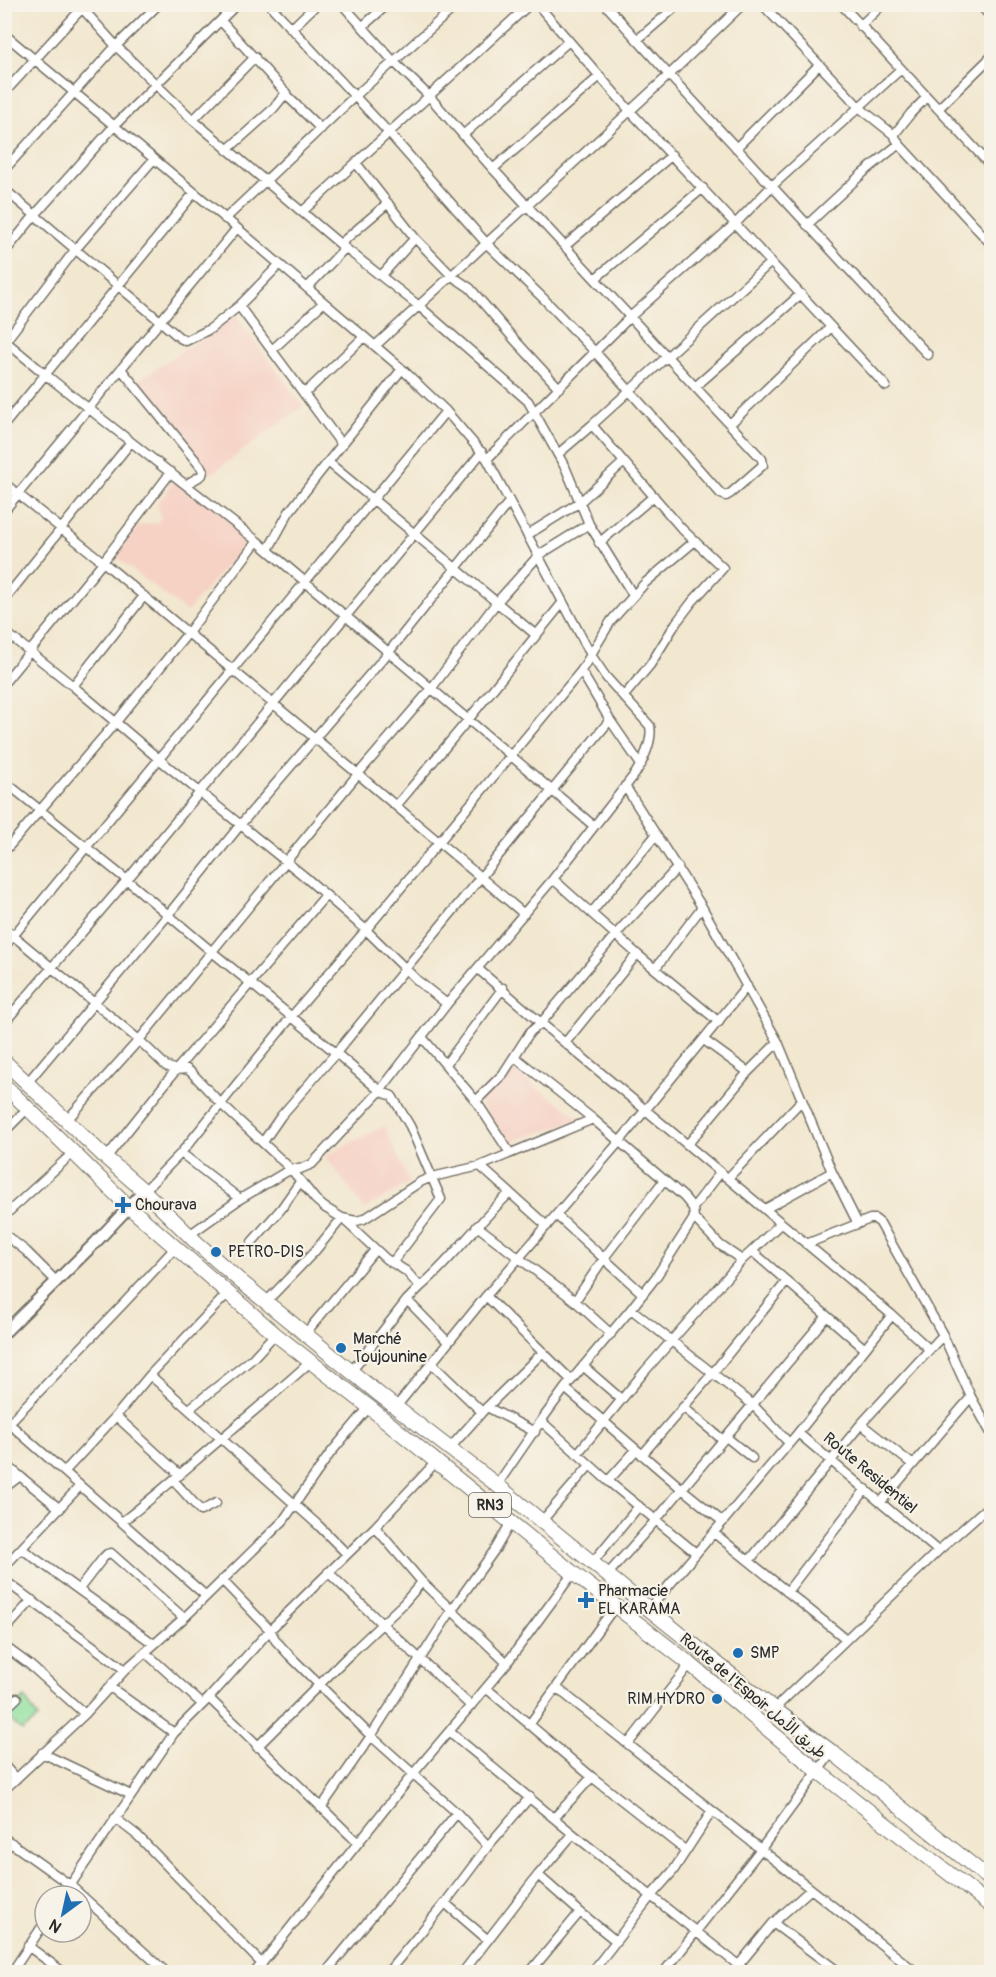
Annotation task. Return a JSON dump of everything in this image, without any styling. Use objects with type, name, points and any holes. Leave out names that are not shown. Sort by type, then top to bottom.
[{"type":"highway","name":"Route de l’Espoir طريق الأمل","points":[[4,1061],[189,1235],[266,1302],[992,1881]]},
{"type":"highway","name":"Route de l’Espoir طريق الأمل","points":[[4,1085],[129,1207],[275,1334],[690,1664],[819,1772],[992,1907]]},
{"type":"street","points":[[4,170],[116,46],[159,4]]},
{"type":"street","points":[[4,253],[115,125],[237,4]]},
{"type":"street","points":[[269,4],[389,133],[487,244],[595,352],[721,494],[726,496],[763,465],[764,462],[730,424],[342,4]]},
{"type":"street","points":[[291,28],[317,4]]},
{"type":"street","points":[[363,26],[388,4]]},
{"type":"street","points":[[225,219],[354,97],[458,4]]},
{"type":"street","points":[[303,211],[530,4]]},
{"type":"street","points":[[537,4],[630,111],[886,386]]},
{"type":"street","points":[[638,40],[679,4]]},
{"type":"street","points":[[375,346],[743,4]]},
{"type":"street","points":[[762,4],[860,108],[894,135],[899,144],[992,245]]},
{"type":"street","points":[[841,4],[992,167]]},
{"type":"street","points":[[861,26],[883,4]]},
{"type":"street","points":[[979,4],[992,18]]},
{"type":"street","points":[[4,93],[84,6],[116,46],[193,120],[418,306],[528,401],[558,454],[599,543],[633,595]]},
{"type":"street","points":[[608,6],[771,187],[928,355]]},
{"type":"street","points":[[221,21],[286,94],[321,129]]},
{"type":"street","points":[[4,34],[237,228],[402,369],[446,411],[484,455],[591,655],[606,677],[650,726],[651,732],[641,765],[553,879],[447,1004],[380,1091],[312,1164],[300,1169],[291,1169],[240,1199],[189,1235]]},
{"type":"street","points":[[463,135],[569,41]]},
{"type":"street","points":[[938,109],[992,56]]},
{"type":"street","points":[[193,120],[255,57]]},
{"type":"street","points":[[736,148],[819,65]]},
{"type":"street","points":[[4,1023],[484,455],[535,412],[630,317],[736,223],[771,187],[901,69]]},
{"type":"street","points":[[493,169],[600,76]]},
{"type":"street","points":[[227,150],[286,94]]},
{"type":"street","points":[[894,135],[927,97]]},
{"type":"street","points":[[807,225],[863,173],[899,144]]},
{"type":"street","points":[[565,246],[672,156]]},
{"type":"street","points":[[154,159],[75,250],[5,341],[268,550],[594,826]]},
{"type":"street","points":[[356,164],[415,238],[452,276],[470,288],[559,388]]},
{"type":"street","points":[[596,278],[703,188]]},
{"type":"street","points":[[4,189],[186,341],[210,329],[239,306],[279,265]]},
{"type":"street","points":[[4,425],[194,193]]},
{"type":"street","points":[[307,288],[343,246],[388,203]]},
{"type":"street","points":[[4,511],[237,228]]},
{"type":"street","points":[[381,276],[415,238]]},
{"type":"street","points":[[558,454],[771,262]]},
{"type":"street","points":[[695,387],[801,294]]},
{"type":"street","points":[[272,350],[323,303]]},
{"type":"street","points":[[239,306],[342,444]]},
{"type":"street","points":[[730,424],[831,327]]},
{"type":"street","points":[[304,394],[364,337]]},
{"type":"street","points":[[121,369],[201,467],[202,475],[187,484]]},
{"type":"street","points":[[268,550],[289,512],[402,369]]},
{"type":"street","points":[[4,947],[446,411]]},
{"type":"street","points":[[592,425],[695,541],[722,565],[722,570],[692,602],[650,664],[624,696]]},
{"type":"street","points":[[4,600],[131,442]]},
{"type":"street","points":[[328,462],[536,635]]},
{"type":"street","points":[[527,535],[580,502],[624,462]]},
{"type":"street","points":[[4,682],[103,562],[171,472]]},
{"type":"street","points":[[4,483],[273,702],[524,914]]},
{"type":"street","points":[[599,543],[654,496]]},
{"type":"street","points":[[27,1083],[242,824],[388,653],[509,502]]},
{"type":"street","points":[[67,1120],[138,1040],[285,861],[431,689],[497,602],[539,555],[589,524]]},
{"type":"street","points":[[4,852],[116,722],[188,633],[257,541]]},
{"type":"street","points":[[4,1333],[57,1282],[181,1153],[292,1016],[581,670],[611,621],[633,595],[695,541]]},
{"type":"street","points":[[74,686],[144,596]]},
{"type":"street","points":[[396,806],[563,602]]},
{"type":"street","points":[[4,631],[74,686],[199,792],[242,824],[366,930],[418,981],[447,1004]]},
{"type":"street","points":[[581,670],[610,720],[641,765]]},
{"type":"street","points":[[263,1142],[286,1109],[336,1053],[610,720]]},
{"type":"street","points":[[4,781],[397,1103],[410,1126],[441,1199],[393,1263]]},
{"type":"street","points":[[625,786],[702,907],[777,1042],[832,1172],[858,1224]]},
{"type":"street","points":[[592,912],[656,835]]},
{"type":"street","points":[[476,1101],[495,1083],[530,1032],[541,1023],[616,934],[678,867]]},
{"type":"street","points":[[553,879],[637,954],[719,1022]]},
{"type":"street","points":[[106,1158],[176,1070],[326,895]]},
{"type":"street","points":[[655,969],[702,907]]},
{"type":"street","points":[[4,928],[166,1066],[176,1070],[187,1069],[192,1073],[221,1104],[291,1169],[324,1207],[342,1218],[375,1250],[406,1271],[420,1287]]},
{"type":"street","points":[[565,1043],[637,954]]},
{"type":"street","points":[[478,969],[892,1315],[929,1349]]},
{"type":"street","points":[[396,1407],[486,1296],[620,1141],[747,986]]},
{"type":"street","points":[[446,1064],[502,988]]},
{"type":"street","points":[[422,1037],[476,1101],[510,1153]]},
{"type":"street","points":[[704,1040],[748,1072]]},
{"type":"street","points":[[688,1144],[748,1072],[777,1042]]},
{"type":"street","points":[[515,1057],[620,1141],[684,1197],[693,1213],[720,1245],[742,1260]]},
{"type":"street","points":[[497,1485],[568,1384],[656,1277],[693,1213],[724,1175],[802,1101]]},
{"type":"street","points":[[4,1132],[28,1108]]},
{"type":"street","points":[[342,1218],[356,1221],[364,1219],[413,1186],[432,1178],[480,1167],[592,1119]]},
{"type":"street","points":[[4,1216],[75,1152]]},
{"type":"street","points":[[181,1153],[240,1199]]},
{"type":"street","points":[[480,1167],[547,1226]]},
{"type":"street","points":[[765,1209],[832,1172]]},
{"type":"street","points":[[575,1301],[604,1258],[664,1180]]},
{"type":"street","points":[[252,1242],[281,1209],[300,1182]]},
{"type":"street","points":[[351,1372],[407,1300],[437,1273],[477,1226],[509,1194]]},
{"type":"street","points":[[556,1215],[643,1294]]},
{"type":"street","points":[[266,1302],[315,1251],[342,1218]]},
{"type":"street","points":[[806,1244],[870,1219],[875,1219],[880,1223],[944,1335],[971,1397],[992,1435]]},
{"type":"street","points":[[577,1454],[621,1399],[742,1260],[782,1223]]},
{"type":"street","points":[[477,1226],[575,1301],[611,1334]]},
{"type":"street","points":[[4,1234],[26,1251],[57,1282]]},
{"type":"street","points":[[175,1248],[7,1421],[206,1596]]},
{"type":"street","points":[[305,1334],[375,1250]]},
{"type":"street","points":[[752,1251],[865,1350]]},
{"type":"street","points":[[608,1481],[639,1453],[683,1407],[787,1281]]},
{"type":"street","points":[[64,1471],[116,1416],[150,1375],[228,1293]]},
{"type":"street","points":[[486,1296],[543,1352],[568,1384],[603,1421],[723,1522]]},
{"type":"street","points":[[407,1300],[448,1342]]},
{"type":"street","points":[[631,1309],[753,1405],[789,1443]]},
{"type":"street","points":[[798,1433],[892,1315]]},
{"type":"street","points":[[607,1575],[656,1520],[825,1317]]},
{"type":"street","points":[[189,1409],[252,1359],[275,1334]]},
{"type":"street","points":[[749,1561],[861,1424],[944,1335]]},
{"type":"street","points":[[450,1448],[484,1410],[543,1352]]},
{"type":"street","points":[[123,1521],[278,1392],[309,1362]]},
{"type":"street","points":[[432,1364],[484,1410],[535,1432]]},
{"type":"street","points":[[584,1366],[621,1399]]},
{"type":"street","points":[[150,1375],[347,1554]]},
{"type":"street","points":[[881,1502],[971,1397]]},
{"type":"street","points":[[4,1790],[85,1714],[125,1670],[184,1618],[283,1521],[329,1455],[369,1407]]},
{"type":"street","points":[[683,1407],[752,1458]]},
{"type":"street","points":[[116,1416],[177,1478],[201,1511],[216,1503]]},
{"type":"street","points":[[541,1421],[608,1481],[696,1553]]},
{"type":"street","points":[[861,1424],[912,1464]]},
{"type":"street","name":"Route Residentiel","points":[[649,1609],[798,1433],[938,1551]]},
{"type":"street","points":[[71,1884],[174,1732],[270,1630],[375,1527],[436,1462]]},
{"type":"street","points":[[4,1463],[60,1509]]},
{"type":"street","points":[[541,1522],[590,1465]]},
{"type":"street","points":[[4,1488],[20,1476]]},
{"type":"street","points":[[6,1563],[81,1486]]},
{"type":"street","points":[[787,1592],[866,1490]]},
{"type":"street","points":[[774,1709],[938,1551],[992,1503]]},
{"type":"street","points":[[592,1563],[639,1506]]},
{"type":"street","points":[[321,1808],[371,1736],[451,1611],[496,1548],[511,1522]]},
{"type":"street","points":[[375,1527],[422,1582],[507,1663]]},
{"type":"street","points":[[714,1533],[846,1640]]},
{"type":"street","points":[[22,1549],[154,1644]]},
{"type":"street","points":[[79,1589],[103,1558],[111,1553],[184,1618]]},
{"type":"street","points":[[328,1572],[471,1706]]},
{"type":"street","points":[[255,1972],[413,1774],[507,1663],[573,1573]]},
{"type":"street","points":[[4,1580],[125,1670]]},
{"type":"street","points":[[222,1580],[270,1630],[283,1649],[371,1736],[457,1813],[488,1846]]},
{"type":"street","points":[[257,1747],[403,1604],[422,1582]]},
{"type":"street","points":[[4,1631],[32,1600]]},
{"type":"street","points":[[529,1725],[616,1605]]},
{"type":"street","points":[[4,1646],[30,1665],[85,1714]]},
{"type":"street","points":[[145,1652],[257,1747],[358,1843]]},
{"type":"street","points":[[628,1744],[690,1664]]},
{"type":"street","points":[[110,1687],[174,1732]]},
{"type":"street","points":[[486,1688],[592,1777],[685,1850]]},
{"type":"street","points":[[557,1688],[916,1972]]},
{"type":"street","points":[[4,1710],[17,1698]]},
{"type":"street","points":[[450,1732],[696,1933],[735,1969],[747,1972]]},
{"type":"street","points":[[664,1972],[761,1849],[832,1752]]},
{"type":"street","points":[[42,1753],[131,1795]]},
{"type":"street","points":[[4,1765],[16,1779]]},
{"type":"street","points":[[554,1818],[592,1777]]},
{"type":"street","points":[[388,1972],[530,1797]]},
{"type":"street","points":[[592,1972],[673,1871],[712,1811]]},
{"type":"street","points":[[327,1972],[457,1813]]},
{"type":"street","points":[[115,1818],[138,1836],[262,1964]]},
{"type":"street","points":[[463,1972],[538,1875],[573,1834]]},
{"type":"street","points":[[4,1850],[8,1840],[69,1884]]},
{"type":"street","points":[[538,1875],[616,1941]]},
{"type":"street","points":[[735,1969],[773,1923],[810,1890]]},
{"type":"street","points":[[445,1903],[488,1940]]},
{"type":"street","points":[[93,1906],[166,1972]]},
{"type":"street","points":[[530,1972],[580,1912]]},
{"type":"street","points":[[773,1923],[839,1972]]},
{"type":"street","points":[[12,1972],[33,1939]]},
{"type":"street","points":[[28,1946],[63,1972]]},
{"type":"shaded area","points":[[235,315],[303,406],[211,474],[205,470],[136,382]]},
{"type":"shaded area","points":[[176,478],[251,536],[187,612],[116,557],[138,525],[157,523],[161,517],[156,504]]},
{"type":"shaded area","points":[[514,1071],[581,1119],[505,1144],[478,1100]]},
{"type":"shaded area","points":[[384,1126],[410,1183],[364,1209],[325,1156]]},
{"type":"green space","points":[[25,1698],[38,1718],[22,1731],[6,1715]]},
{"type":"place","name":"Chourava","points":[[123,1205]]},
{"type":"place","name":"PETRO-DIS","points":[[216,1252]]},
{"type":"place","name":"Marché Toujounine","points":[[341,1348]]},
{"type":"place","name":"Pharmacie EL KARAMA","points":[[586,1600]]},
{"type":"place","name":"SMP","points":[[738,1653]]},
{"type":"place","name":"RIM HYDRO","points":[[717,1699]]}]
